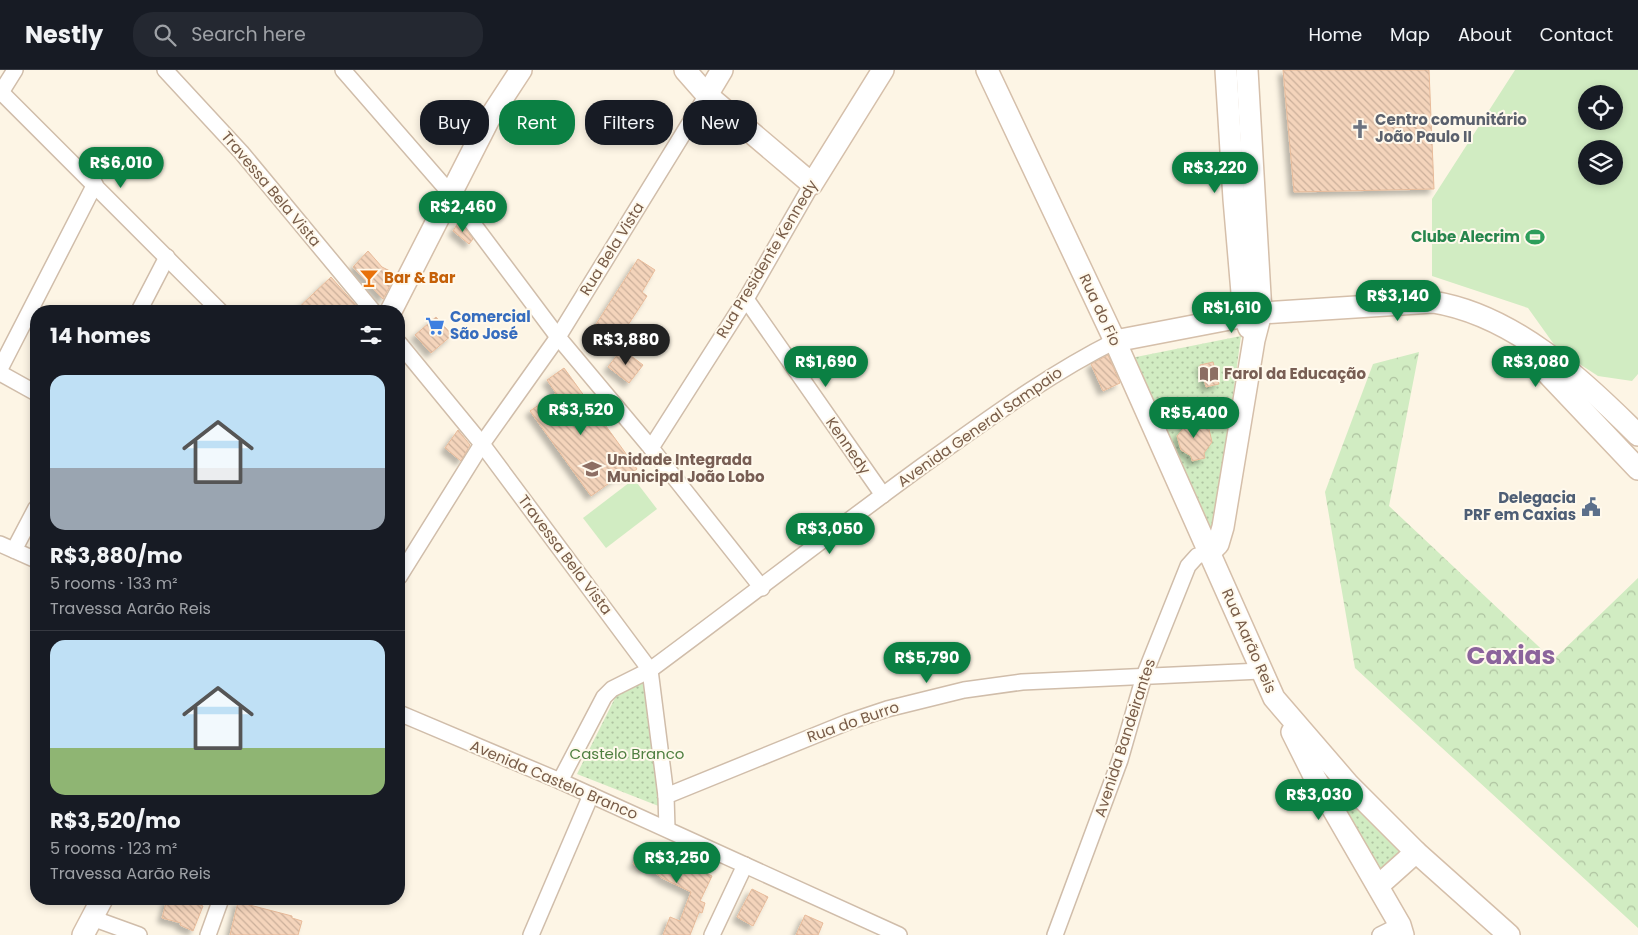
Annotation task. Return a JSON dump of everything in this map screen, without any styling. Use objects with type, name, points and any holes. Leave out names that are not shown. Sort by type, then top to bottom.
[{"type":"street","points":[[15,70],[0,93],[95,184],[214,305]]},
{"type":"street","name":"Travessa Bela Vista","points":[[165,70],[241,152],[368,305]]},
{"type":"street","points":[[343,70],[450,193],[558,336],[651,448],[762,588]]},
{"type":"street","points":[[394,305],[489,119],[521,70]]},
{"type":"street","points":[[685,70],[706,95],[812,184]]},
{"type":"street","name":"Rua Bela Vista","points":[[405,567],[482,444],[558,336],[722,70]]},
{"type":"street","name":"Rua Presidente Kennedy","points":[[651,448],[746,299],[812,184],[883,70]]},
{"type":"street","name":"Rua do Fio","points":[[987,70],[1115,341],[1210,552]]},
{"type":"street","points":[[1210,552],[1218,544],[1224,527],[1254,340],[1253,314],[1234,199],[1226,70]]},
{"type":"street","points":[[1247,70],[1259,271],[1253,314]]},
{"type":"street","points":[[33,305],[95,184]]},
{"type":"street","points":[[142,305],[167,257]]},
{"type":"street","points":[[1259,271],[1275,304],[1293,310]]},
{"type":"street","name":"Kennedy","points":[[746,299],[883,495]]},
{"type":"street","name":"Avenida General Sampaio","points":[[560,781],[604,697],[612,689],[650,670],[762,588],[883,495],[1007,406],[1076,362],[1115,341],[1253,314],[1433,302],[1472,310],[1506,328],[1563,367],[1611,408],[1638,435]]},
{"type":"street","points":[[0,369],[30,311]]},
{"type":"street","name":"Avenida General Sampaio","points":[[1506,328],[1593,424],[1638,469]]},
{"type":"street","name":"Travessa Bela Vista","points":[[405,349],[482,444],[650,670],[666,796]]},
{"type":"street","points":[[0,373],[30,390]]},
{"type":"street","points":[[1593,424],[1611,408]]},
{"type":"street","points":[[30,516],[7,547],[30,557]]},
{"type":"street","name":"Rua Aarão Reis","points":[[1210,552],[1274,698],[1335,769],[1416,852],[1509,935]]},
{"type":"street","name":"Avenida Bandeirantes","points":[[1055,935],[1120,760],[1144,676],[1188,566],[1197,556],[1210,552]]},
{"type":"street","name":"Rua do Burro","points":[[666,796],[809,736],[887,709],[964,690],[1022,682],[1261,671]]},
{"type":"street","points":[[1274,698],[1315,778],[1404,932],[1380,935]]},
{"type":"street","name":"Avenida Castelo Branco","points":[[405,716],[560,781],[899,935]]},
{"type":"street","points":[[532,935],[591,795]]},
{"type":"street","points":[[666,796],[667,829]]},
{"type":"street","points":[[1378,886],[1416,852]]},
{"type":"street","points":[[712,935],[744,865]]},
{"type":"street","points":[[99,905],[87,927],[139,935]]},
{"type":"street","points":[[208,935],[219,905]]},
{"type":"green space","name":"Clube Alecrim","points":[[1515,70],[1638,70],[1638,374],[1632,381],[1598,376],[1558,350],[1528,308],[1432,276],[1432,199]]},
{"type":"green space","points":[[1241,336],[1213,542],[1131,358]]},
{"type":"green space","points":[[1419,352],[1389,506],[1553,660],[1638,578],[1638,928],[1355,668],[1325,492],[1373,364]]},
{"type":"green space","points":[[634,479],[657,509],[606,548],[583,518]]},
{"type":"green space","name":"Castelo Branco","points":[[651,679],[661,807],[577,774],[618,692]]},
{"type":"green space","points":[[1350,797],[1406,851],[1379,876],[1342,803]]},
{"type":"building","name":"Centro comunitário João Paulo II","points":[[1283,70],[1429,70],[1434,189],[1294,192]]},
{"type":"building","points":[[459,221],[473,239],[469,244],[453,231]]},
{"type":"building","points":[[368,251],[382,267],[396,274],[383,299],[353,267]]},
{"type":"building","points":[[638,259],[655,270],[642,292],[647,296],[626,328],[637,335],[627,351],[593,329]]},
{"type":"building","points":[[331,277],[356,305],[301,305]]},
{"type":"building","name":"Comercial São José","points":[[436,317],[452,335],[431,353],[415,335]]},
{"type":"building","points":[[622,349],[643,365],[629,383],[608,367]]},
{"type":"building","points":[[1108,355],[1120,383],[1103,391],[1091,364]]},
{"type":"building","name":"Farol da Educação","points":[[1213,362],[1219,384],[1206,387],[1200,365]]},
{"type":"building","points":[[564,368],[637,469],[624,478],[622,474],[591,496],[530,411],[556,393],[547,380]]},
{"type":"building","points":[[1196,415],[1198,423],[1209,429],[1212,442],[1204,453],[1205,458],[1192,461],[1191,456],[1181,450],[1177,436],[1185,427],[1183,418]]},
{"type":"building","points":[[458,430],[470,445],[461,461],[445,448]]},
{"type":"building","points":[[645,843],[664,853],[668,848],[680,856],[678,860],[712,876],[700,901],[705,903],[702,913],[699,912],[690,935],[663,935],[670,917],[680,921],[691,892],[662,878],[646,866],[644,870],[633,864]]},
{"type":"building","points":[[752,889],[768,897],[753,926],[737,917]]},
{"type":"building","points":[[165,905],[203,906],[193,931],[180,925],[181,923],[162,918]]},
{"type":"building","points":[[237,905],[250,905],[292,916],[292,918],[302,921],[298,935],[230,935]]},
{"type":"building","points":[[805,915],[823,923],[818,935],[796,935]]},
{"type":"place","name":"Centro comunitário João Paulo II","points":[[1360,129]]},
{"type":"place","name":"Clube Alecrim","points":[[1535,237]]},
{"type":"place","name":"Bar & Bar","points":[[369,278]]},
{"type":"place","name":"Comercial São José","points":[[435,326]]},
{"type":"place","name":"Farol da Educação","points":[[1209,374]]},
{"type":"place","name":"Unidade Integrada Municipal João Lobo","points":[[592,469]]},
{"type":"place","name":"Delegacia PRF em Caxias","points":[[1591,507]]},
{"type":"district","name":"Caxias","points":[[1511,655]]}]
